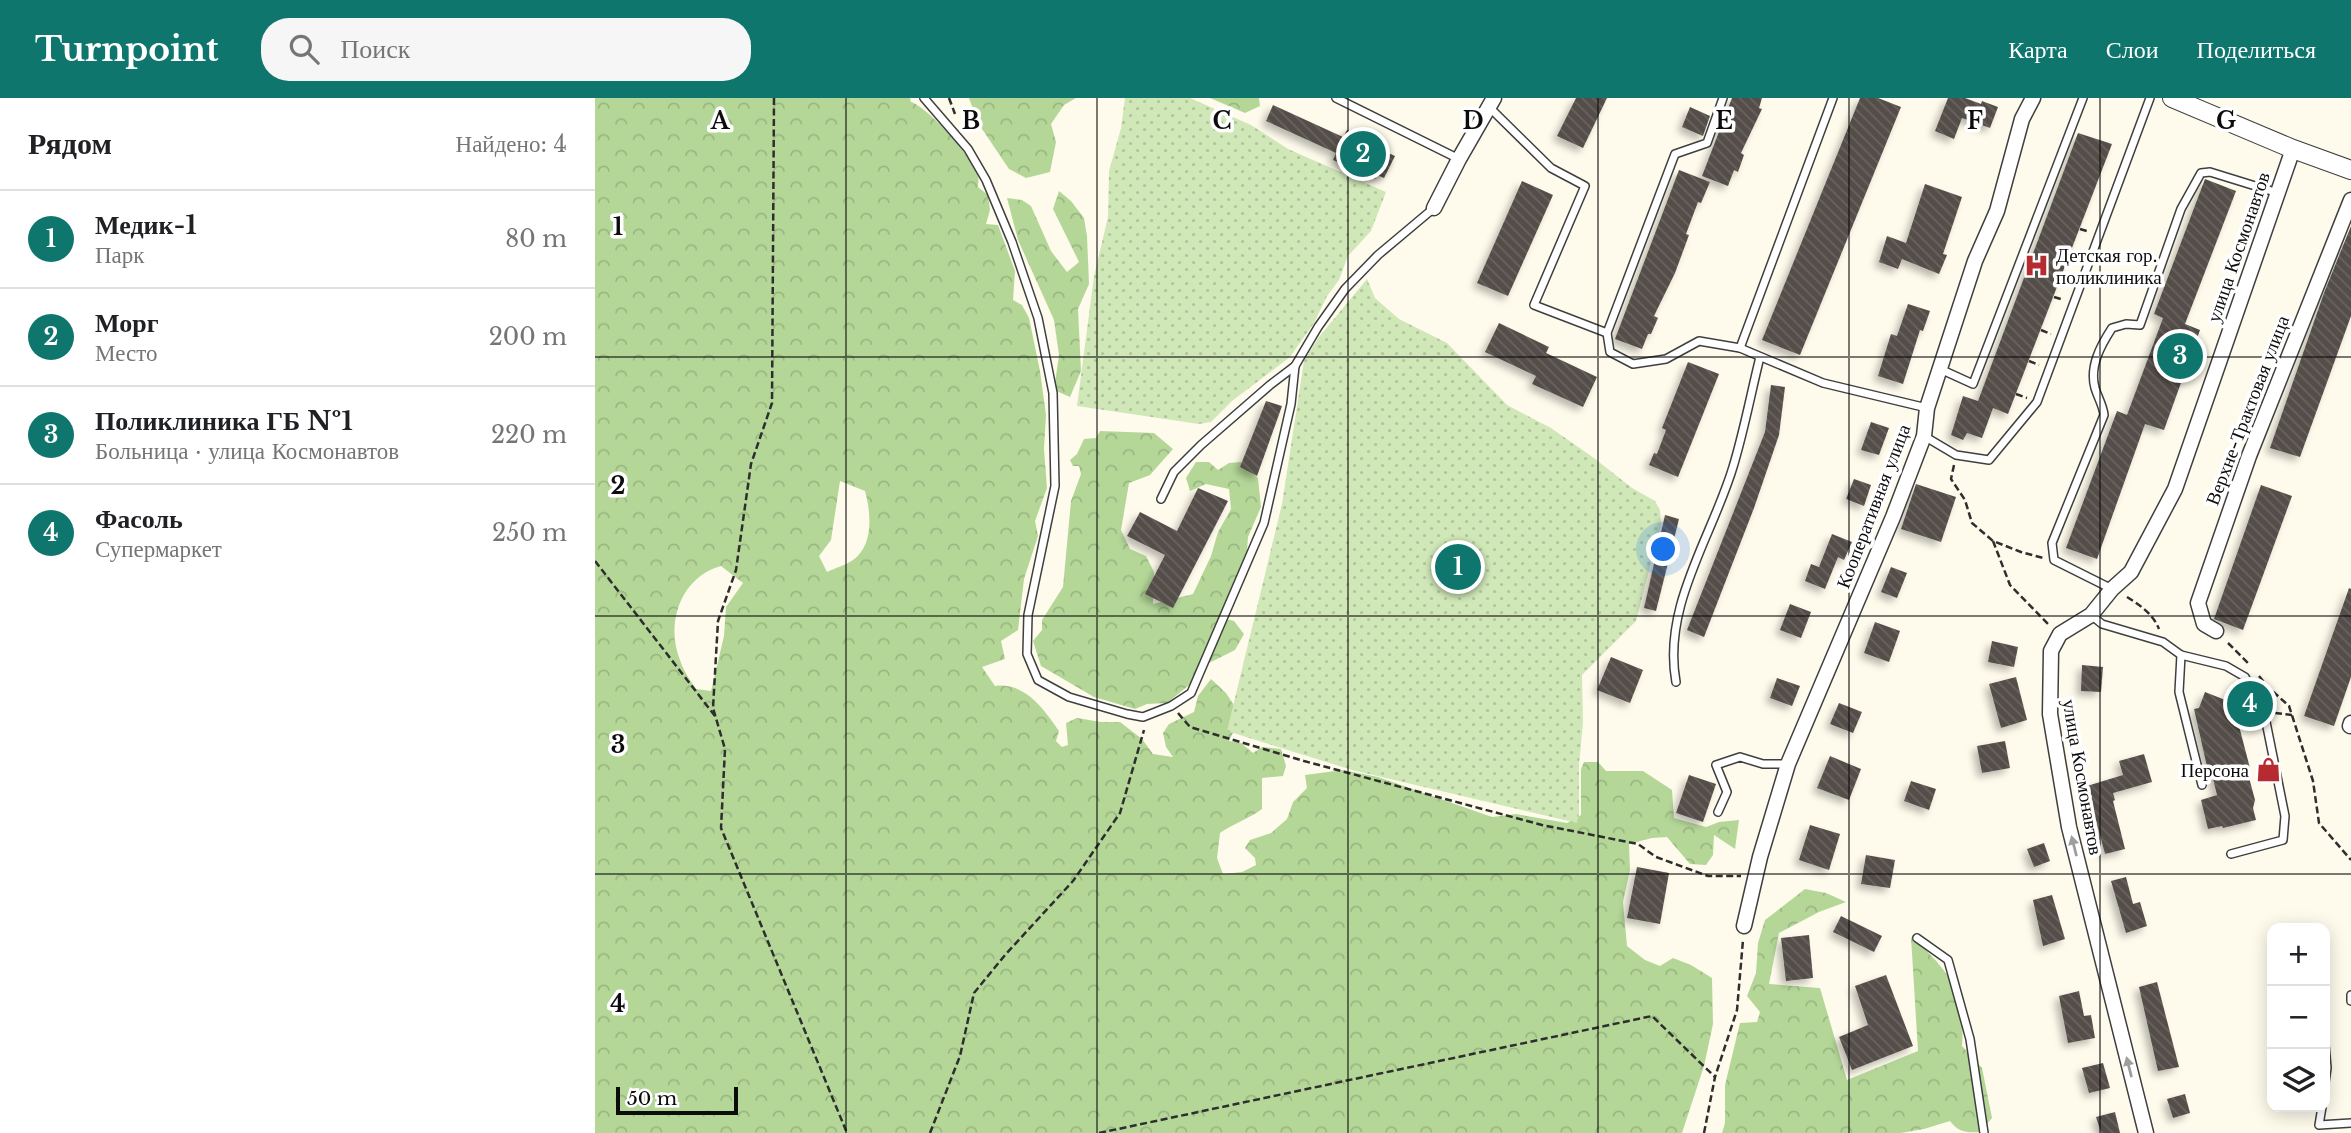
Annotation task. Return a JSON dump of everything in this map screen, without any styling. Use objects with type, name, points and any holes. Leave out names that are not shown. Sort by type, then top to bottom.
[{"type":"street","name":"Кооперативная улица","points":[[1744,926],[1788,764],[1893,517],[1924,436],[1927,408],[1975,261],[1997,211],[2022,119],[2033,98]]},
{"type":"street","points":[[2172,98],[2293,149],[2351,170]]},
{"type":"street","points":[[1434,208],[1492,103]]},
{"type":"street","name":"улица Космонавтов","points":[[2146,1133],[2069,827],[2050,714],[2051,651],[2060,634],[2091,615],[2112,589],[2131,572],[2175,489],[2293,149]]},
{"type":"street","name":"Верхне-Трактовая улица","points":[[2216,631],[2204,624],[2198,603],[2249,456],[2351,200]]},
{"type":"lane","points":[[924,98],[968,149],[986,180],[1012,242],[1038,318],[1053,393],[1055,486],[1028,615],[1027,654],[1038,680],[1069,697],[1143,717],[1171,706],[1191,693],[1264,523],[1291,404],[1295,366]]},
{"type":"lane","points":[[1336,98],[1459,159]]},
{"type":"lane","points":[[1723,98],[1707,143],[1675,154],[1607,333],[1610,352],[1633,364],[1666,359],[1699,341],[1740,348],[1823,383],[1927,408]]},
{"type":"lane","points":[[1740,348],[1833,98]]},
{"type":"lane","points":[[1940,369],[1973,384],[2083,98]]},
{"type":"lane","points":[[1924,436],[1956,455],[1989,460],[2036,402],[2150,98]]},
{"type":"lane","points":[[1492,103],[1551,168],[1585,186],[1534,305],[1607,333]]},
{"type":"lane","points":[[2112,589],[2054,560],[2052,543],[2104,415],[2094,386],[2099,347],[2112,328],[2126,324],[2140,325],[2181,209],[2200,173],[2222,175],[2278,192]]},
{"type":"lane","points":[[1160,499],[1174,472],[1192,454],[1295,366],[1345,289],[1378,255],[1434,208]]},
{"type":"lane","points":[[1676,682],[1673,666],[1678,609],[1733,467],[1761,357]]},
{"type":"lane","points":[[2091,615],[2102,624],[2164,642],[2181,655],[2226,666],[2245,677],[2264,712],[2285,816],[2283,840],[2231,854]]},
{"type":"lane","points":[[2181,655],[2179,692],[2202,785]]},
{"type":"lane","points":[[1718,812],[1727,792],[1716,765],[1740,757],[1763,764],[1788,764]]},
{"type":"lane","points":[[1917,938],[1948,960],[1970,1039],[1984,1133]]},
{"type":"lane","points":[[2351,995],[2351,1001]]},
{"type":"lane","points":[[2319,1129],[2351,1123]]},
{"type":"path","points":[[774,98],[772,403],[751,464],[736,570],[718,621],[713,708],[725,750],[721,828],[847,1133]]},
{"type":"path","points":[[1956,455],[1951,479],[1965,500],[1972,523],[1993,541],[2021,552],[2054,560]]},
{"type":"path","points":[[1993,541],[2010,585],[2060,634]]},
{"type":"path","points":[[595,561],[716,718]]},
{"type":"path","points":[[2112,589],[2141,606],[2157,623],[2164,642]]},
{"type":"path","points":[[2216,631],[2289,706],[2313,781],[2319,822],[2351,860]]},
{"type":"path","points":[[1171,706],[1190,727],[1304,761],[1542,825],[1638,844],[1656,857],[1708,876],[1756,876]]},
{"type":"path","points":[[930,1133],[960,1055],[974,993],[1073,881],[1120,813],[1145,727],[1143,717]]},
{"type":"path","points":[[1704,1133],[1715,1077],[1737,1010],[1744,926]]},
{"type":"path","points":[[1099,1133],[1652,1016],[1715,1077]]},
{"type":"green space","points":[[595,98],[910,98],[911,102],[928,113],[960,146],[975,168],[978,187],[988,195],[990,210],[986,224],[998,225],[1015,271],[1013,300],[1022,305],[1029,318],[1046,415],[1044,449],[1047,488],[1035,521],[1038,536],[1024,579],[1018,630],[1001,641],[1005,659],[982,667],[995,686],[1016,688],[1040,706],[1059,731],[1056,741],[1062,747],[1068,745],[1066,723],[1077,718],[1120,722],[1142,739],[1153,754],[1173,757],[1166,747],[1163,733],[1169,724],[1194,712],[1198,696],[1211,679],[1226,693],[1239,713],[1229,741],[1241,743],[1253,753],[1262,747],[1281,749],[1286,766],[1283,776],[1262,778],[1262,809],[1220,833],[1217,858],[1223,874],[1242,872],[1256,865],[1255,858],[1245,848],[1250,840],[1271,833],[1287,819],[1293,802],[1307,788],[1305,775],[1343,770],[1378,777],[1492,817],[1516,814],[1567,823],[1581,815],[1581,769],[1584,762],[1598,762],[1606,771],[1643,771],[1672,790],[1674,818],[1706,827],[1719,822],[1739,820],[1735,849],[1714,835],[1713,855],[1706,865],[1690,864],[1667,837],[1629,844],[1630,870],[1623,902],[1627,946],[1645,960],[1660,966],[1673,958],[1712,978],[1713,1024],[1704,1066],[1682,1133],[595,1133]],"holes":[[[840,481],[865,491],[869,509],[868,537],[860,554],[850,562],[827,572],[819,556],[831,540]],[[721,566],[743,583],[726,607],[724,636],[711,691],[696,689],[683,667],[676,646],[676,617],[686,591],[707,572]]]},
{"type":"green space","points":[[969,98],[1076,98],[1064,105],[1051,124],[1056,142],[1050,172],[1026,178],[1009,169],[978,123]]},
{"type":"green space","points":[[1125,98],[1190,98],[1251,125],[1288,149],[1386,192],[1371,231],[1348,256],[1339,280],[1290,357],[1232,401],[1211,422],[1199,424],[1077,406],[1094,276],[1108,217],[1109,171],[1121,128]]},
{"type":"green space","points":[[1210,98],[1259,98],[1260,106],[1245,113]]},
{"type":"green space","points":[[1059,191],[1084,218],[1087,236],[1089,284],[1078,309],[1081,371],[1070,397],[1054,390],[1059,355],[1054,320],[1018,240],[1007,198],[1022,200],[1031,206],[1051,251],[1067,272],[1079,262],[1053,209]]},
{"type":"green space","points":[[1367,279],[1375,298],[1399,319],[1447,343],[1507,405],[1551,428],[1632,488],[1655,501],[1660,510],[1661,524],[1636,621],[1582,675],[1583,723],[1577,823],[1352,770],[1227,731],[1282,504],[1304,361],[1319,337]]},
{"type":"green space","points":[[1100,431],[1154,433],[1173,449],[1150,475],[1129,483],[1121,530],[1130,549],[1146,556],[1154,572],[1153,604],[1193,594],[1211,556],[1218,532],[1231,509],[1229,489],[1206,484],[1190,491],[1186,478],[1196,462],[1209,462],[1218,470],[1229,463],[1241,462],[1258,478],[1261,507],[1248,537],[1246,565],[1223,618],[1234,621],[1244,634],[1235,650],[1203,666],[1188,686],[1167,703],[1147,704],[1135,709],[1094,697],[1041,666],[1033,641],[1042,630],[1042,620],[1063,587],[1071,501],[1081,474],[1079,466],[1073,466],[1070,460],[1077,454],[1084,439],[1096,438]]},
{"type":"green space","points":[[1805,889],[1826,893],[1846,902],[1819,912],[1779,933],[1769,984],[1820,988],[1847,1080],[1918,1051],[1911,937],[1936,960],[1958,997],[1963,1028],[1962,1046],[1982,1068],[1992,1118],[1980,1132],[1963,1131],[1950,1121],[1901,1133],[1722,1133],[1725,1123],[1725,1085],[1740,1023],[1757,1022],[1760,1012],[1747,996],[1756,973],[1758,943],[1765,920]]},
{"type":"building","points":[[1576,98],[1607,98],[1583,148],[1557,136]]},
{"type":"building","points":[[1732,98],[1762,98],[1759,108],[1762,109],[1741,153],[1744,155],[1738,172],[1734,170],[1728,186],[1702,176]]},
{"type":"building","points":[[1860,98],[1878,98],[1901,107],[1800,355],[1762,340]]},
{"type":"building","points":[[1948,98],[1965,98],[1981,104],[1982,101],[1998,107],[1990,128],[1962,118],[1954,139],[1935,131]]},
{"type":"building","points":[[1273,105],[1343,137],[1347,130],[1387,148],[1386,152],[1395,156],[1384,178],[1377,175],[1375,179],[1333,160],[1336,153],[1266,121]]},
{"type":"building","points":[[1690,107],[1710,116],[1703,136],[1682,127]]},
{"type":"building","points":[[2078,133],[2112,144],[2008,414],[1993,408],[1982,438],[1967,433],[1963,440],[1951,435],[1963,396],[1978,401]]},
{"type":"building","points":[[1679,170],[1710,182],[1701,203],[1698,202],[1675,273],[1654,316],[1658,318],[1642,349],[1615,339]]},
{"type":"building","points":[[2205,179],[2236,191],[2185,324],[2200,330],[2164,430],[2145,424],[2097,559],[2066,548],[2117,411],[2127,415],[2163,318],[2154,314]]},
{"type":"building","points":[[1522,181],[1553,195],[1508,296],[1477,283]]},
{"type":"building","points":[[1925,184],[1962,197],[1943,254],[1947,255],[1939,274],[1902,259],[1898,269],[1879,262],[1887,236],[1906,243]]},
{"type":"building","points":[[2351,226],[2351,316],[2300,457],[2270,448],[2324,293]]},
{"type":"building","points":[[1908,304],[1930,311],[1923,331],[1920,330],[1903,384],[1878,376],[1891,334],[1897,336]]},
{"type":"building","points":[[1499,323],[1549,347],[1546,353],[1597,377],[1583,407],[1532,384],[1536,376],[1485,352]]},
{"type":"building","points":[[1688,362],[1719,374],[1678,477],[1649,465],[1654,453],[1657,454],[1666,430],[1662,428]]},
{"type":"building","points":[[1771,385],[1785,387],[1779,435],[1704,637],[1687,630],[1765,432]]},
{"type":"building","points":[[1266,401],[1282,406],[1257,476],[1240,467]]},
{"type":"building","points":[[1871,422],[1889,428],[1879,455],[1861,450]]},
{"type":"building","points":[[1854,479],[1871,485],[1864,506],[1846,499]]},
{"type":"building","points":[[1916,484],[1956,497],[1941,542],[1901,529]]},
{"type":"building","points":[[2261,485],[2292,496],[2243,630],[2214,619]]},
{"type":"building","points":[[1198,488],[1228,501],[1173,608],[1145,594],[1165,555],[1127,536],[1140,512],[1177,531]]},
{"type":"building","points":[[1665,515],[1679,519],[1656,611],[1644,608]]},
{"type":"building","points":[[1832,534],[1852,542],[1844,560],[1838,557],[1825,589],[1805,581],[1811,564],[1819,567]]},
{"type":"building","points":[[1891,567],[1907,573],[1897,598],[1881,592]]},
{"type":"building","points":[[2349,588],[2351,677],[2334,726],[2304,716]]},
{"type":"building","points":[[1790,604],[1811,612],[1801,638],[1780,630]]},
{"type":"building","points":[[1875,622],[1900,631],[1889,662],[1864,653]]},
{"type":"building","points":[[1992,641],[2018,647],[2014,667],[1988,662]]},
{"type":"building","points":[[1611,657],[1643,670],[1630,703],[1597,690]]},
{"type":"building","points":[[2082,665],[2103,667],[2101,692],[2081,691]]},
{"type":"building","points":[[2016,677],[2027,720],[2001,728],[1989,684]]},
{"type":"building","points":[[1777,678],[1800,686],[1792,706],[1770,698]]},
{"type":"building","points":[[2205,692],[2233,703],[2251,772],[2248,774],[2255,800],[2253,808],[2256,820],[2208,829],[2201,800],[2217,795],[2211,771],[2208,771],[2194,709],[2199,708]]},
{"type":"building","points":[[1839,703],[1862,712],[1853,733],[1830,724]]},
{"type":"building","points":[[2005,741],[2010,768],[1982,773],[1977,746]]},
{"type":"building","points":[[2144,754],[2152,782],[2113,793],[2125,849],[2105,854],[2087,786],[2123,775],[2119,761]]},
{"type":"building","points":[[1830,756],[1861,769],[1849,800],[1817,788]]},
{"type":"building","points":[[1689,775],[1716,784],[1703,822],[1676,813]]},
{"type":"building","points":[[1911,781],[1936,789],[1929,810],[1904,801]]},
{"type":"building","points":[[1810,825],[1840,834],[1829,870],[1799,860]]},
{"type":"building","points":[[2044,843],[2050,861],[2034,867],[2027,849]]},
{"type":"building","points":[[1866,855],[1895,860],[1890,888],[1861,884]]},
{"type":"building","points":[[1637,867],[1669,873],[1660,924],[1627,918]]},
{"type":"building","points":[[2126,877],[2133,904],[2140,902],[2147,926],[2126,933],[2111,881]]},
{"type":"building","points":[[2052,895],[2065,939],[2043,946],[2033,900]]},
{"type":"building","points":[[1841,916],[1882,936],[1874,952],[1833,932]]},
{"type":"building","points":[[1809,935],[1813,978],[1786,981],[1781,938]]},
{"type":"building","points":[[1886,975],[1913,1046],[1852,1070],[1839,1037],[1868,1025],[1855,986]]},
{"type":"building","points":[[2157,982],[2179,1067],[2158,1071],[2139,987]]},
{"type":"building","points":[[2079,991],[2084,1016],[2091,1015],[2095,1038],[2068,1043],[2059,996]]},
{"type":"building","points":[[2103,1063],[2110,1088],[2089,1093],[2082,1068]]},
{"type":"building","points":[[2185,1094],[2190,1113],[2173,1118],[2167,1099]]},
{"type":"building","points":[[2115,1112],[2120,1133],[2101,1133],[2096,1117]]},
{"type":"place","name":"Морг","points":[[1363,154]]},
{"type":"place","name":"Детская гор. поликлиника","points":[[2036,266]]},
{"type":"place","name":"Поликлиника ГБ №1","points":[[2180,356]]},
{"type":"place","name":"Медик-1","points":[[1458,567]]},
{"type":"place","name":"Фасоль","points":[[2250,704]]},
{"type":"place","name":"Персона","points":[[2269,770]]}]
